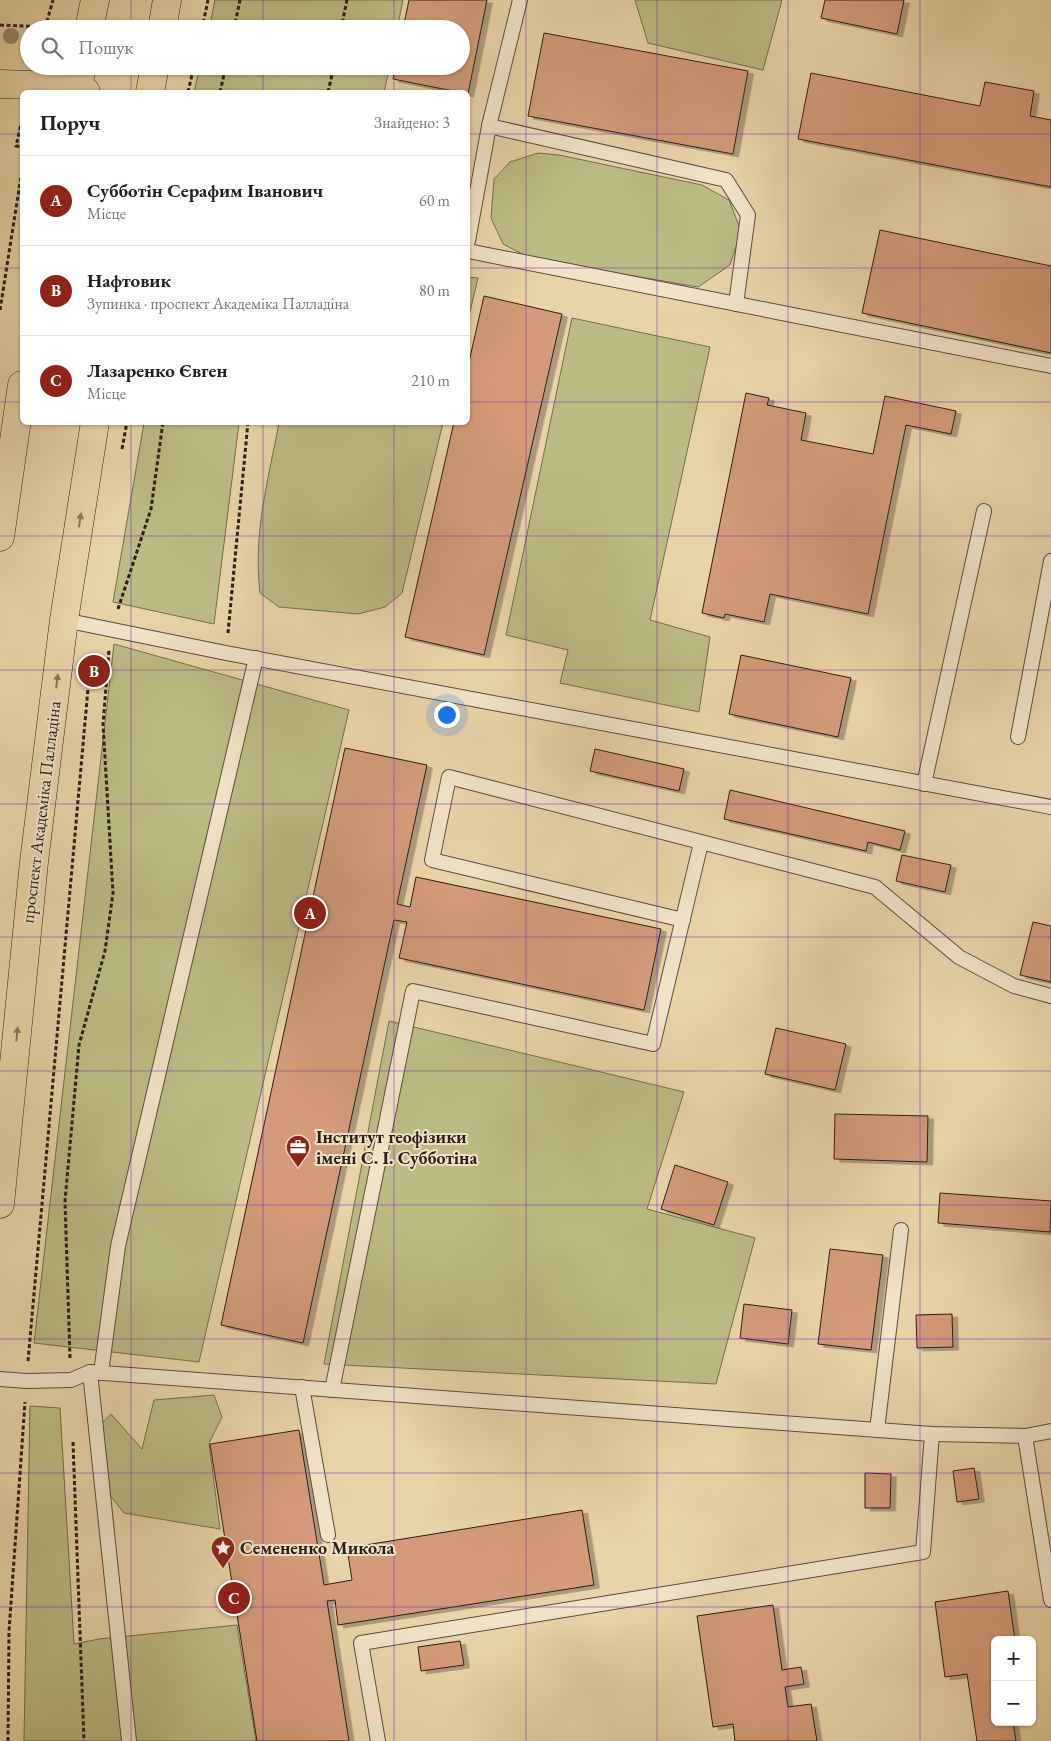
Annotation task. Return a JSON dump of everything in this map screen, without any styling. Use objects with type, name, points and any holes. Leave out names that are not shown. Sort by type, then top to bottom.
[{"type":"main road","points":[[91,20],[95,0]]},
{"type":"main road","points":[[164,20],[167,0]]},
{"type":"main road","points":[[150,90],[153,75]]},
{"type":"main road","points":[[0,84],[81,86]]},
{"type":"main road","points":[[0,537],[20,399]]},
{"type":"main road","name":"проспект Академіка Палладіна","points":[[0,1204],[34,862],[64,620],[95,425]]},
{"type":"lane","points":[[470,230],[489,126],[520,0]]},
{"type":"lane","points":[[489,126],[726,180],[748,216],[736,304]]},
{"type":"lane","points":[[470,251],[1051,366]]},
{"type":"lane","points":[[924,784],[984,511]]},
{"type":"lane","points":[[1018,737],[1051,561]]},
{"type":"lane","points":[[64,620],[226,653],[1051,807]]},
{"type":"lane","points":[[129,1741],[95,1372],[118,1246],[256,658]]},
{"type":"lane","points":[[683,920],[432,860],[448,777],[875,887],[959,957],[1014,986],[1051,996]]},
{"type":"lane","points":[[332,1390],[412,991],[653,1044],[701,843]]},
{"type":"lane","points":[[877,1430],[900,1230]]},
{"type":"lane","points":[[0,1379],[26,1382],[71,1380],[95,1372],[932,1434],[1025,1436],[1051,1431]]},
{"type":"lane","points":[[302,1387],[328,1535]]},
{"type":"lane","points":[[378,1741],[362,1644],[923,1552],[932,1434]]},
{"type":"lane","points":[[1025,1436],[1051,1600]]},
{"type":"path","points":[[47,20],[53,0]]},
{"type":"path","points":[[204,20],[208,0]]},
{"type":"path","points":[[236,20],[240,0]]},
{"type":"path","points":[[343,20],[347,0]]},
{"type":"path","points":[[0,24],[20,26]]},
{"type":"path","points":[[188,90],[192,75]]},
{"type":"path","points":[[220,90],[224,75]]},
{"type":"path","points":[[328,90],[332,75]]},
{"type":"path","points":[[20,129],[16,146],[20,146]]},
{"type":"path","points":[[0,310],[20,183]]},
{"type":"path","points":[[116,616],[151,509],[162,425]]},
{"type":"path","points":[[226,653],[248,425]]},
{"type":"path","points":[[8,1741],[9,1630],[26,1382],[94,625]]},
{"type":"path","points":[[71,1366],[65,1201],[79,1045],[105,951],[114,893],[103,724],[110,643]]},
{"type":"path","points":[[73,1433],[84,1741]]},
{"type":"shaded area","points":[[215,0],[403,0],[399,20],[211,20]]},
{"type":"shaded area","points":[[635,0],[782,0],[763,70],[648,43]]},
{"type":"shaded area","points":[[198,75],[388,75],[384,90],[194,90]]},
{"type":"shaded area","points":[[538,153],[559,155],[702,185],[729,200],[741,231],[730,265],[698,287],[530,258],[503,244],[491,218],[494,179],[510,162]]},
{"type":"shaded area","points":[[470,277],[478,278],[470,312]]},
{"type":"shaded area","points":[[572,318],[710,347],[650,620],[710,637],[699,712],[560,683],[568,650],[506,635]]},
{"type":"shaded area","points":[[144,425],[239,425],[214,624],[113,602]]},
{"type":"shaded area","points":[[279,425],[443,425],[402,593],[385,607],[358,614],[279,607],[260,593],[258,549],[266,486]]},
{"type":"shaded area","points":[[114,644],[349,710],[199,1362],[34,1343]]},
{"type":"shaded area","points":[[389,1021],[684,1092],[647,1209],[755,1238],[716,1384],[324,1364]]},
{"type":"shaded area","points":[[214,1395],[222,1417],[209,1443],[220,1529],[124,1513],[106,1490],[101,1424],[111,1414],[142,1449],[154,1400]]},
{"type":"shaded area","points":[[30,1406],[60,1408],[74,1644],[99,1639],[237,1625],[256,1741],[24,1741]]},
{"type":"building","points":[[409,0],[487,0],[469,90],[448,90],[393,79],[394,75],[470,75],[470,20],[405,20]]},
{"type":"building","points":[[825,0],[904,0],[897,34],[821,18]]},
{"type":"building","points":[[544,33],[748,71],[733,154],[528,116]]},
{"type":"building","points":[[811,73],[980,106],[985,82],[1034,91],[1030,116],[1051,120],[1051,187],[798,139]]},
{"type":"building","points":[[880,230],[1051,266],[1051,353],[862,313]]},
{"type":"building","points":[[484,296],[562,314],[484,655],[405,637],[453,425],[470,425],[470,357]]},
{"type":"building","points":[[746,393],[769,398],[767,405],[806,413],[801,440],[873,454],[885,396],[956,411],[951,434],[906,425],[868,614],[770,594],[764,622],[725,614],[724,618],[702,613]]},
{"type":"building","points":[[741,655],[851,678],[838,737],[729,714]]},
{"type":"building","name":"Інститут геофізики імені С. І. Субботіна","points":[[345,748],[427,765],[397,904],[410,907],[416,877],[661,929],[644,1010],[399,958],[407,922],[394,920],[303,1343],[221,1325]]},
{"type":"building","points":[[595,749],[684,769],[679,791],[590,771]]},
{"type":"building","points":[[730,790],[905,831],[900,850],[868,842],[866,851],[724,819]]},
{"type":"building","points":[[902,855],[951,865],[945,892],[896,881]]},
{"type":"building","points":[[1033,922],[1051,926],[1051,982],[1020,975]]},
{"type":"building","points":[[776,1028],[846,1044],[835,1090],[765,1074]]},
{"type":"building","points":[[835,1114],[928,1116],[927,1162],[834,1159]]},
{"type":"building","points":[[675,1165],[728,1182],[714,1225],[661,1209]]},
{"type":"building","points":[[940,1193],[1051,1201],[1050,1232],[938,1223]]},
{"type":"building","points":[[830,1249],[883,1255],[871,1350],[818,1344]]},
{"type":"building","points":[[744,1304],[792,1310],[788,1344],[740,1338]]},
{"type":"building","points":[[952,1314],[953,1347],[917,1348],[916,1315]]},
{"type":"building","points":[[299,1430],[324,1585],[352,1580],[347,1548],[582,1510],[594,1585],[338,1625],[335,1600],[327,1601],[349,1741],[257,1741],[210,1444]]},
{"type":"building","points":[[974,1468],[979,1499],[957,1502],[953,1471]]},
{"type":"building","points":[[865,1473],[891,1474],[890,1508],[865,1508]]},
{"type":"building","points":[[1008,1591],[1014,1636],[991,1636],[991,1726],[1014,1726],[1016,1741],[977,1741],[967,1674],[945,1677],[935,1602]]},
{"type":"building","points":[[773,1605],[782,1670],[801,1667],[804,1684],[785,1687],[788,1707],[811,1704],[817,1741],[735,1741],[733,1724],[713,1727],[697,1616]]},
{"type":"building","points":[[460,1641],[464,1665],[421,1671],[418,1647]]},
{"type":"place","name":"Нафтовик","points":[[94,671]]},
{"type":"place","name":"Субботін Серафим Іванович","points":[[310,913]]},
{"type":"place","name":"Інститут геофізики імені С. І. Субботіна","points":[[298,1168]]},
{"type":"place","name":"Семененко Микола","points":[[223,1569]]},
{"type":"place","name":"Лазаренко Євген","points":[[234,1598]]}]
